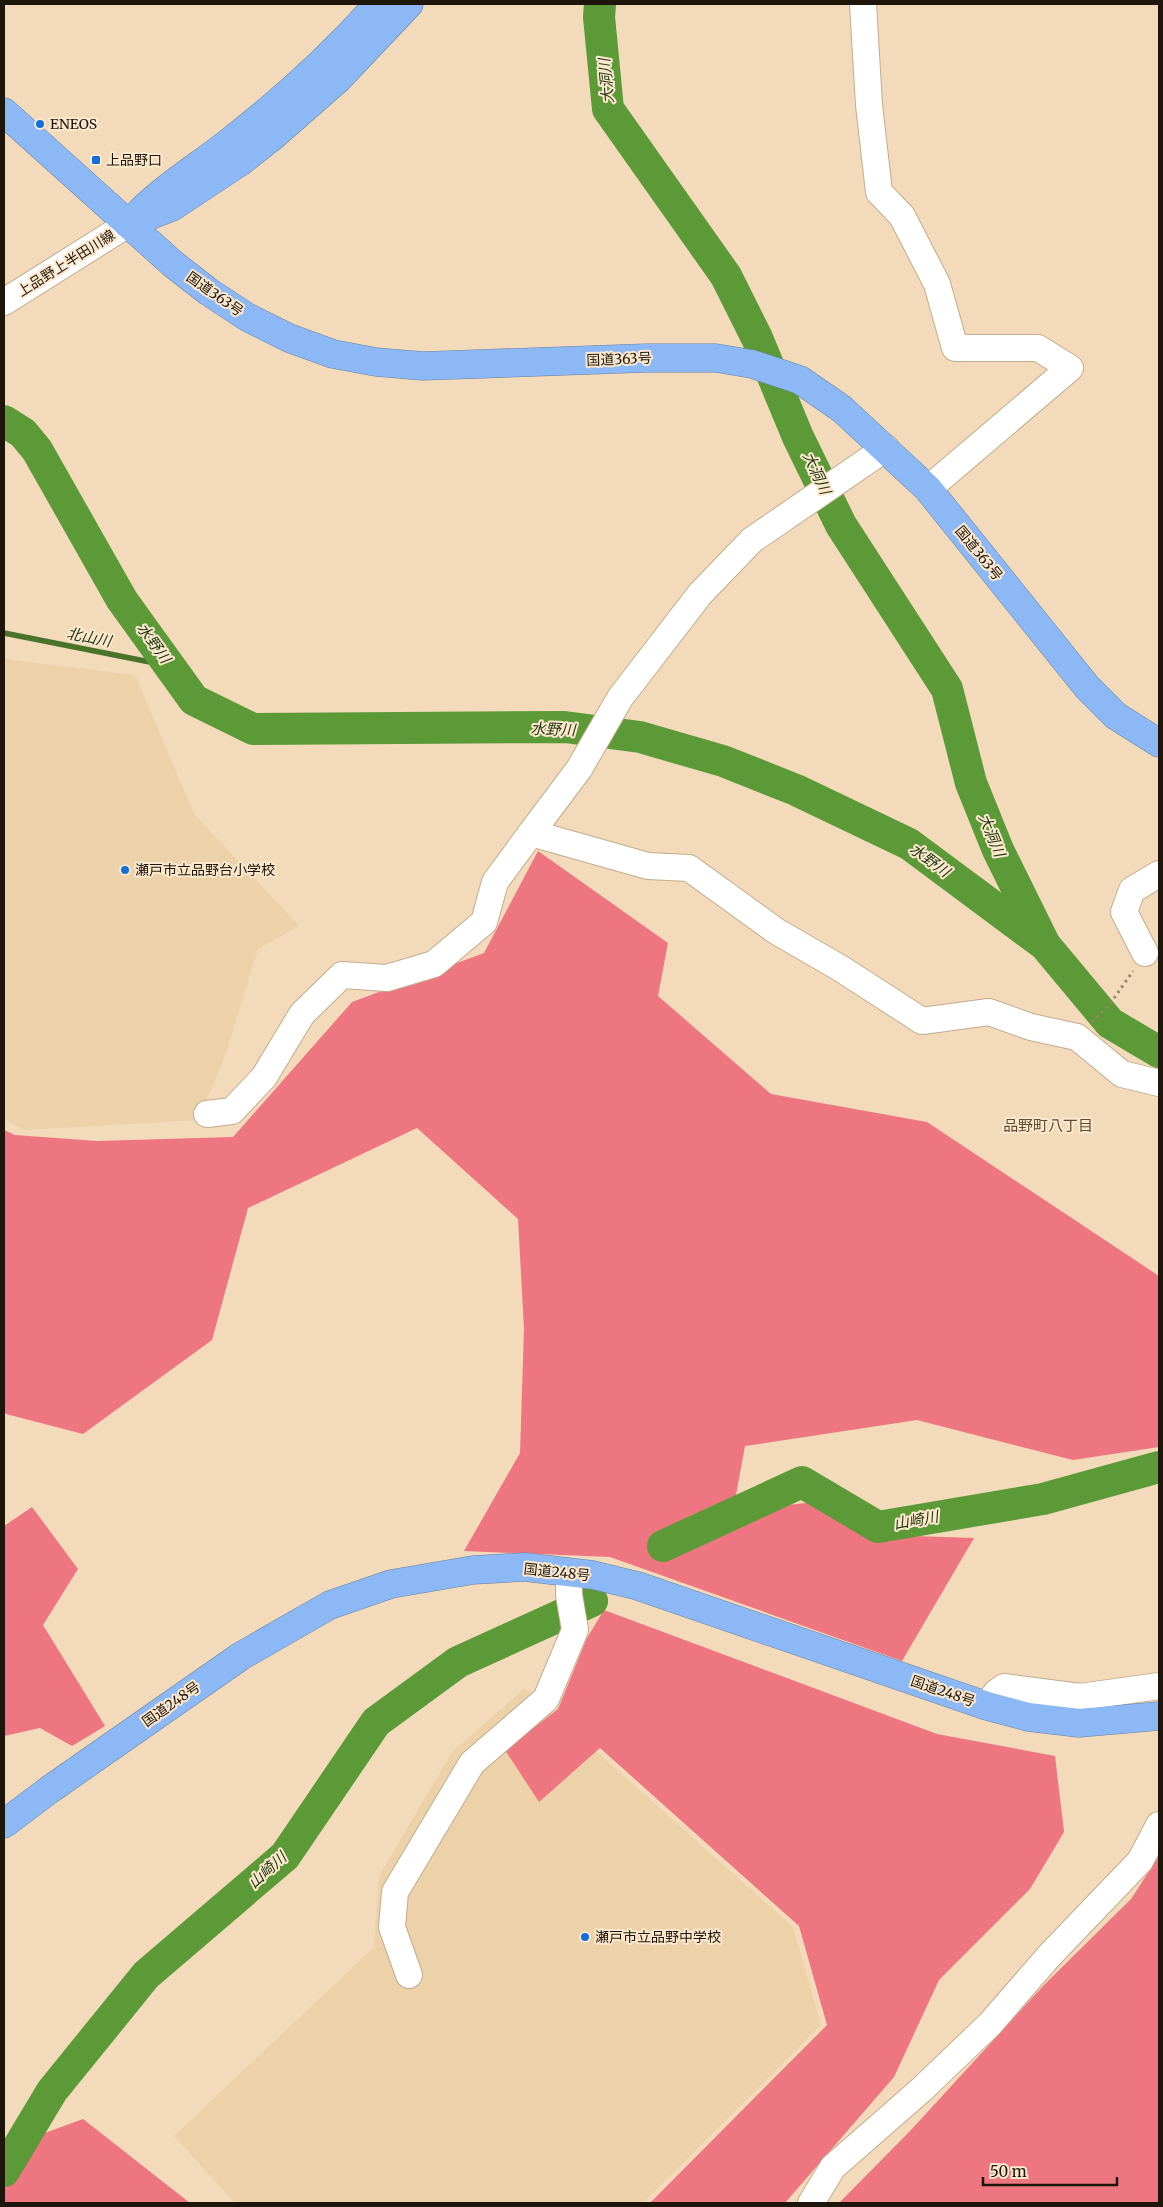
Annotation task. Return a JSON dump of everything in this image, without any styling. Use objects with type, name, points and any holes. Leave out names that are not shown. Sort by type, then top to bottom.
[{"type":"highway","points":[[128,224],[159,193],[227,144],[288,94],[329,56],[378,4]]},
{"type":"highway","points":[[128,224],[172,207],[233,166],[273,136],[338,79],[409,4]]},
{"type":"highway","name":"国道363号","points":[[4,112],[173,264],[247,317],[289,338],[333,354],[376,362],[422,366],[646,358],[716,358],[752,364],[800,380],[842,409],[928,489],[1086,687],[1116,716],[1159,743]]},
{"type":"highway","name":"国道248号","points":[[4,1823],[241,1656],[330,1605],[391,1584],[473,1570],[525,1567],[569,1584],[593,1575],[638,1586],[987,1706],[1028,1717],[1079,1724],[1159,1716]]},
{"type":"street","points":[[863,4],[869,105],[880,192],[902,216],[937,284],[955,348],[1038,348],[1070,368],[928,489]]},
{"type":"street","name":"上品野上半田川線","points":[[4,302],[128,224]]},
{"type":"street","points":[[208,1114],[232,1111],[264,1077],[302,1014],[342,975],[387,978],[434,964],[484,922],[495,882],[579,768],[620,698],[700,594],[752,540],[812,499],[836,480],[886,448]]},
{"type":"street","points":[[532,833],[648,866],[689,868],[776,931],[840,968],[922,1022],[989,1012],[1031,1026],[1077,1037],[1122,1074],[1159,1083]]},
{"type":"street","points":[[1145,953],[1124,912],[1132,890],[1159,874]]},
{"type":"street","points":[[409,1975],[392,1927],[395,1892],[472,1763],[546,1699],[575,1630],[569,1584]]},
{"type":"street","points":[[987,1706],[996,1693],[1004,1686],[1080,1697],[1159,1686]]},
{"type":"street","points":[[811,2203],[833,2167],[921,2090],[990,2024],[1049,1956],[1140,1861],[1159,1825]]},
{"type":"path","points":[[1110,1004],[1145,953]]},
{"type":"shaded area","name":"瀬戸市立品野台小学校","points":[[4,659],[135,675],[194,814],[299,926],[258,949],[224,1059],[198,1120],[24,1130],[4,1119]]},
{"type":"shaded area","points":[[538,851],[668,943],[658,996],[771,1094],[927,1122],[1159,1276],[1159,1447],[1073,1460],[917,1420],[745,1446],[733,1511],[815,1502],[883,1535],[974,1538],[902,1661],[610,1557],[464,1551],[520,1453],[524,1329],[518,1219],[417,1128],[248,1208],[212,1340],[83,1434],[4,1412],[4,1130],[15,1135],[97,1141],[233,1137],[352,1002],[484,953]]},
{"type":"shaded area","points":[[32,1507],[78,1569],[43,1625],[105,1726],[72,1746],[40,1728],[4,1736],[4,1526]]},
{"type":"shaded area","points":[[604,1610],[937,1734],[1055,1756],[1064,1832],[1030,1889],[939,1980],[894,2077],[785,2203],[650,2203],[827,2025],[799,1926],[600,1748],[539,1802],[505,1750],[558,1709],[587,1638]]},
{"type":"shaded area","name":"瀬戸市立品野中学校","points":[[525,1688],[793,1927],[821,2025],[643,2203],[235,2203],[174,2136],[374,1947],[379,1876],[452,1752]]},
{"type":"shaded area","points":[[1159,1856],[1159,2203],[839,2203],[910,2131],[1044,1985],[1131,1899]]},
{"type":"shaded area","points":[[83,2119],[190,2203],[4,2203],[4,2148]]},
{"type":"waterway","name":"大洞川","points":[[600,4],[599,17],[608,109],[726,276],[757,338],[798,437],[841,525],[947,689],[971,783],[998,850],[1043,941]]},
{"type":"waterway","name":"水野川","points":[[4,421],[23,433],[37,450],[122,600],[194,700],[253,729],[565,727],[640,737],[723,761],[796,790],[909,844],[1045,945],[1110,1023],[1159,1052]]},
{"type":"waterway","name":"北山川","points":[[4,633],[170,666]]},
{"type":"waterway","name":"山崎川","points":[[663,1546],[802,1482],[878,1527],[1043,1499],[1159,1467]]},
{"type":"waterway","name":"山崎川","points":[[4,2171],[52,2091],[146,1975],[285,1856],[376,1722],[458,1662],[592,1601]]},
{"type":"place","name":"ENEOS","points":[[40,124]]},
{"type":"place","name":"上品野口","points":[[96,160]]},
{"type":"place","name":"瀬戸市立品野台小学校","points":[[125,870]]},
{"type":"place","name":"瀬戸市立品野中学校","points":[[585,1937]]},
{"type":"district","name":"品野町八丁目","points":[[1048,1125]]}]
